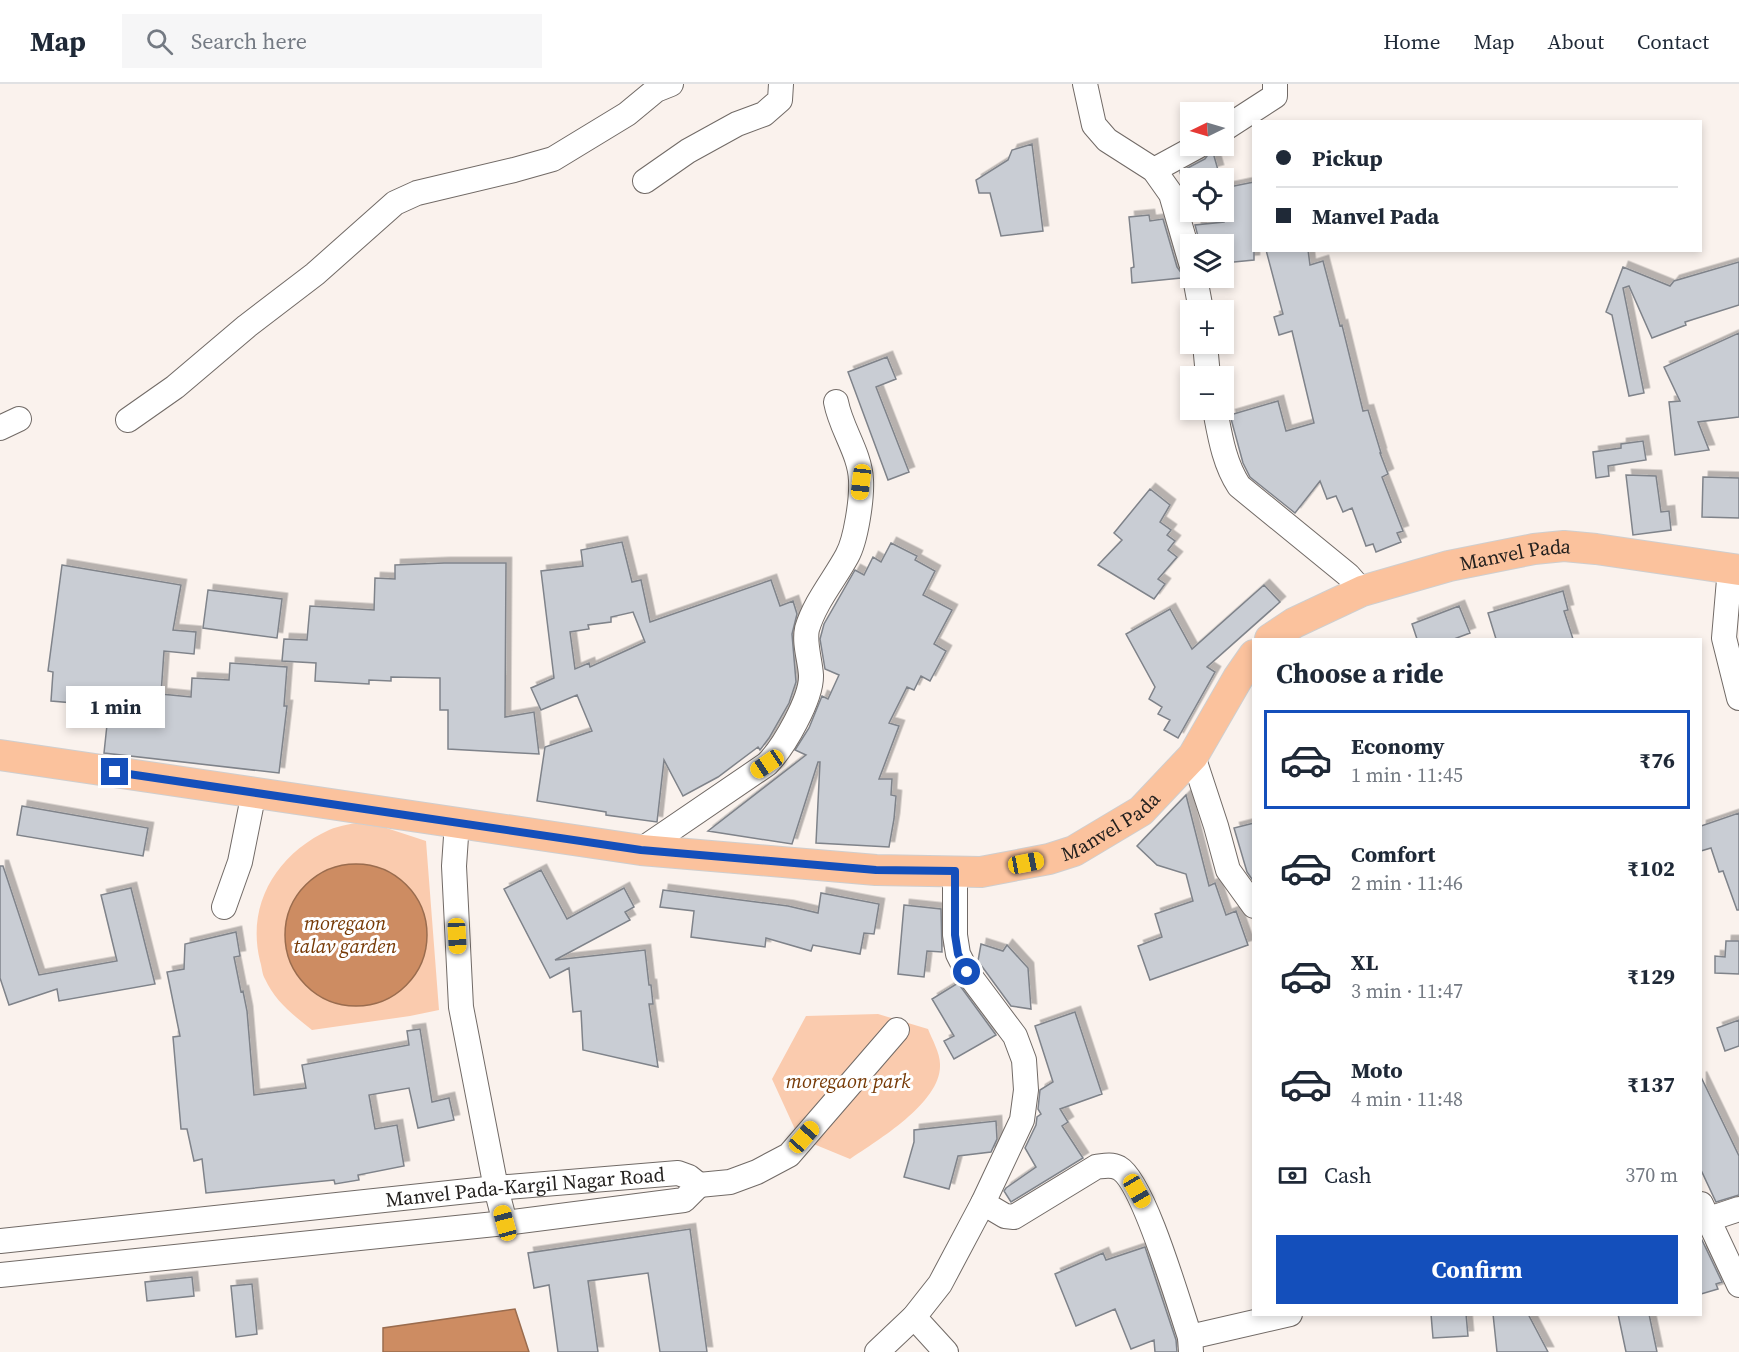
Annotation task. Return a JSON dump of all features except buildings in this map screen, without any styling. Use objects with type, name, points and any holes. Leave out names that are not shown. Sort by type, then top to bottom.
[{"type":"main road","name":"Manvel Pada","points":[[1272,638],[1294,623],[1362,591],[1449,566],[1534,549],[1564,546],[1596,549],[1734,569]]},
{"type":"main road","name":"Manvel Pada","points":[[0,755],[641,850],[876,870],[981,872],[1050,859],[1074,851],[1141,811],[1193,756],[1252,658]]},
{"type":"street","points":[[128,420],[175,387],[247,326],[315,274],[394,203],[417,193],[514,171],[553,159],[627,114],[656,90],[670,84]]},
{"type":"street","points":[[645,181],[697,146],[736,124],[764,114],[780,100],[781,84]]},
{"type":"street","points":[[1085,84],[1094,125],[1107,140],[1154,170],[1171,194],[1183,234]]},
{"type":"street","points":[[1234,123],[1275,96],[1275,84]]},
{"type":"street","points":[[1154,170],[1180,156]]},
{"type":"street","points":[[641,850],[767,764],[779,752],[809,694],[811,677],[807,630],[827,585],[847,557],[854,542],[861,482],[859,465],[839,417],[836,402]]},
{"type":"street","points":[[1217,420],[1226,460],[1239,486],[1348,574],[1362,591]]},
{"type":"street","points":[[1734,569],[1724,638],[1739,698]]},
{"type":"street","points":[[1193,756],[1228,870],[1252,903]]},
{"type":"street","points":[[224,907],[240,862],[254,792]]},
{"type":"street","points":[[457,822],[454,866],[461,1007],[496,1188],[505,1223]]},
{"type":"street","points":[[877,1352],[914,1317],[940,1284],[983,1203],[1022,1120],[1026,1090],[1024,1060],[1015,1036],[967,972],[958,954],[955,935],[955,871]]},
{"type":"street","points":[[699,1185],[730,1182],[757,1172],[789,1155],[897,1030]]},
{"type":"street","points":[[983,1203],[1005,1216],[1014,1217],[1096,1167],[1109,1165],[1119,1168],[1128,1177],[1145,1206],[1190,1345],[1284,1316]]},
{"type":"street","name":"Manvel Pada-Kargil Nagar Road","points":[[0,1241],[496,1188],[678,1173],[689,1177],[699,1185],[684,1200],[505,1223],[0,1275]]},
{"type":"street","points":[[1739,1209],[1705,1212],[1739,1285]]},
{"type":"street","points":[[914,1317],[945,1352]]},
{"type":"green space","name":"moregaon talav garden","points":[[365,821],[426,841],[439,1010],[312,1030],[279,1001],[264,977],[257,940],[262,901],[270,883],[294,853],[329,830]]},
{"type":"green space","name":"moregaon park","points":[[878,1014],[928,1029],[940,1060],[938,1078],[931,1092],[906,1119],[850,1159],[799,1138],[772,1079],[806,1016]]},
{"type":"shaded area","points":[[356,864],[383,869],[406,885],[422,908],[427,935],[422,962],[406,985],[383,1001],[356,1006],[329,1001],[306,985],[290,962],[285,935],[290,908],[306,885],[329,869]]},
{"type":"shaded area","points":[[515,1309],[529,1352],[383,1352],[383,1328]]},
{"type":"route","points":[[115,772],[641,850],[876,870],[955,871],[955,935],[958,954],[967,972]]}]
